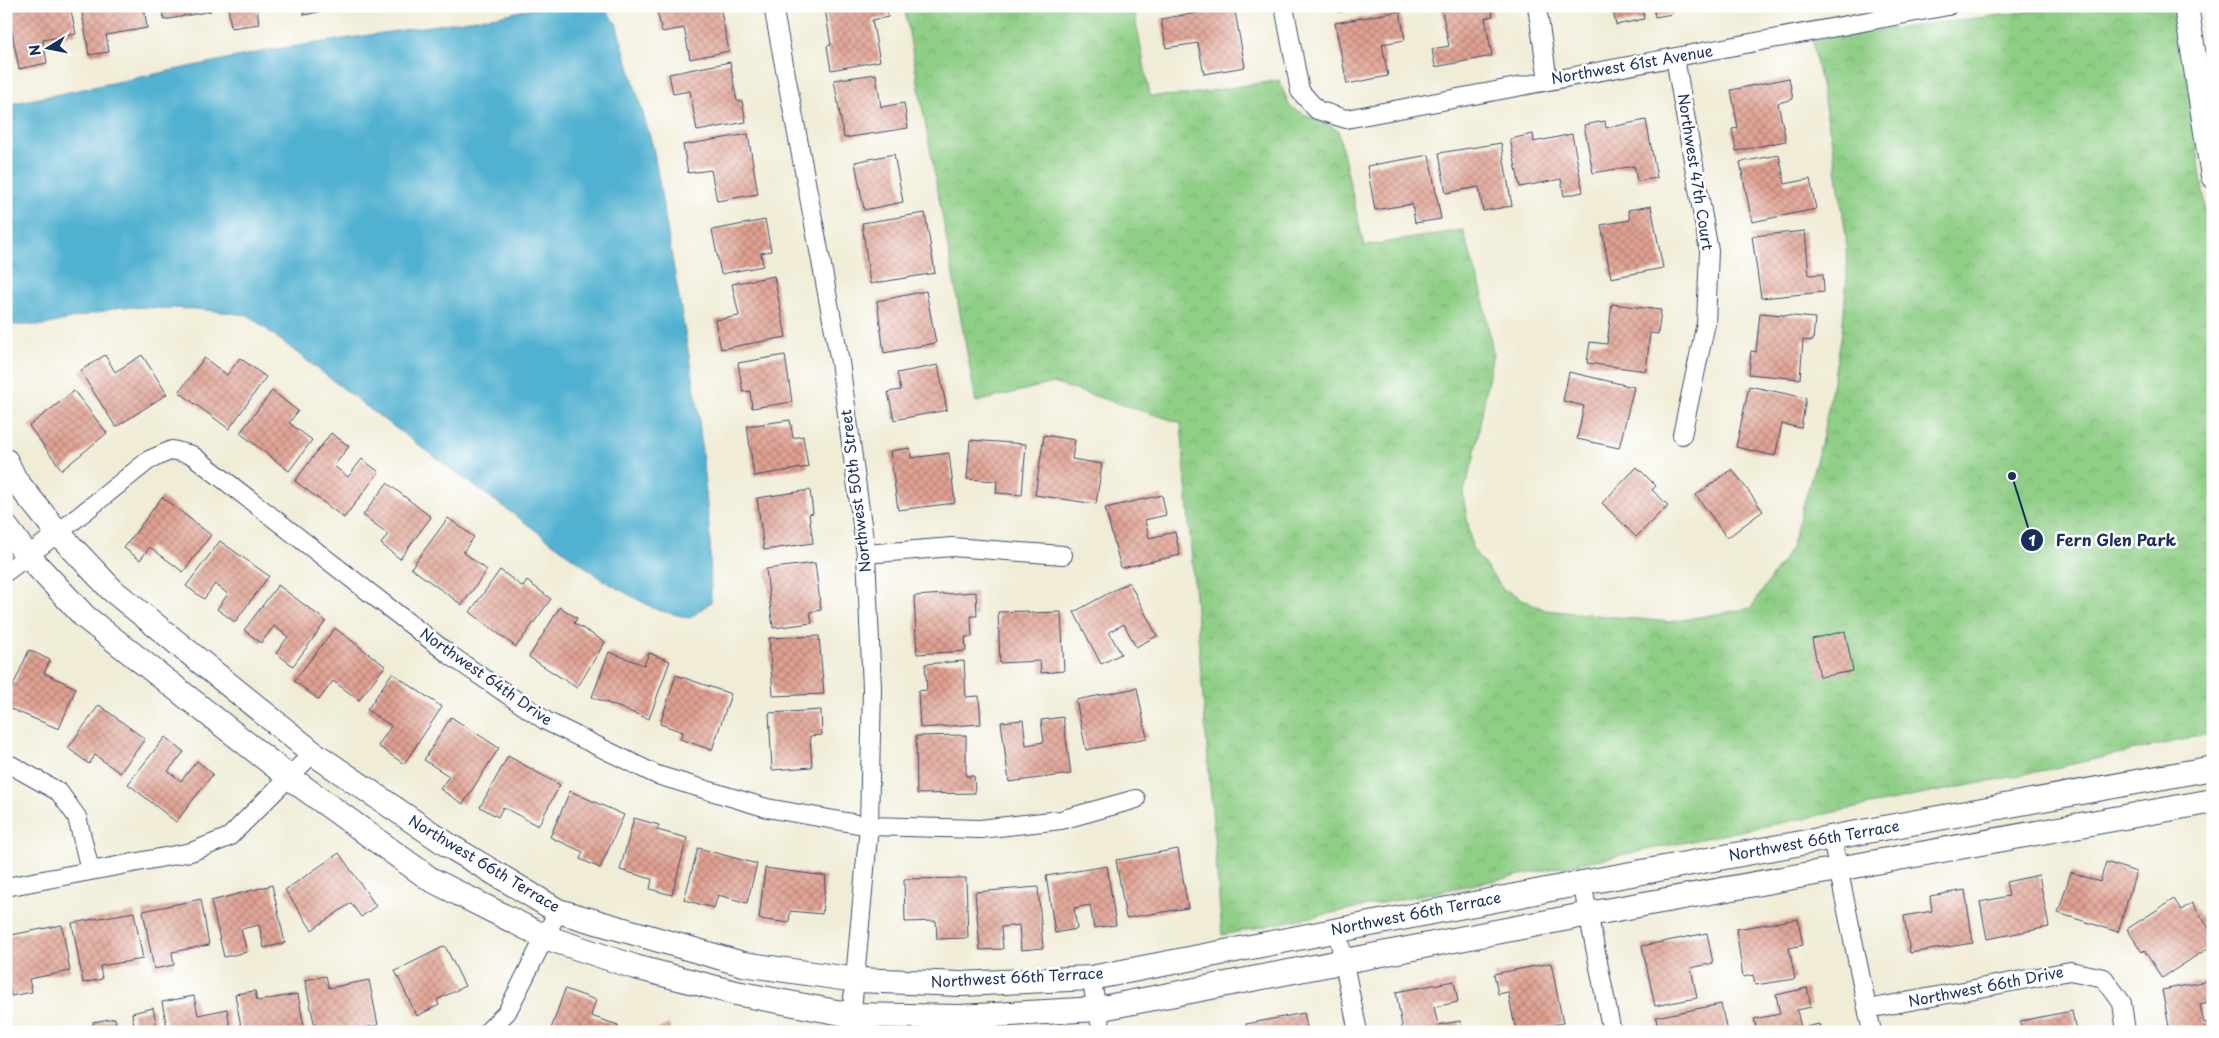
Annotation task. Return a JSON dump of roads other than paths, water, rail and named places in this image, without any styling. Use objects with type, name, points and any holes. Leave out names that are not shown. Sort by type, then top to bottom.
[{"type":"street","name":"Northwest 50th Street","points":[[774,6],[840,362],[866,554],[872,688],[869,826],[856,980]]},
{"type":"street","name":"Northwest 61st Avenue","points":[[1284,6],[1300,91],[1317,110],[1346,119],[1948,6]]},
{"type":"street","points":[[1537,6],[1548,80]]},
{"type":"street","points":[[2186,6],[2213,176]]},
{"type":"street","name":"Northwest 47th Court","points":[[1675,58],[1709,251],[1706,323],[1682,435]]},
{"type":"street","name":"Northwest 64th Drive","points":[[6,572],[58,534],[149,460],[172,450],[192,454],[450,655],[546,721],[657,775],[767,808],[869,826],[980,829],[1060,820],[1136,798]]},
{"type":"street","name":"Northwest 66th Terrace","points":[[6,461],[16,480],[58,534],[112,590],[313,753],[448,845],[558,911],[743,964],[856,980],[961,984],[1091,978],[1582,883],[2213,768]]},
{"type":"street","name":"Northwest 66th Terrace","points":[[6,527],[27,555],[85,617],[289,777],[430,879],[545,936],[635,967],[851,1023],[960,1017],[1099,1020],[1344,960],[1838,868],[2213,801]]},
{"type":"street","points":[[866,554],[952,547],[1063,555]]},
{"type":"street","points":[[6,887],[191,852],[229,837],[313,753]]},
{"type":"street","points":[[11,765],[60,792],[77,817],[90,870]]},
{"type":"street","points":[[1832,838],[1872,1032]]},
{"type":"street","points":[[1582,883],[1612,1032]]},
{"type":"street","points":[[487,1032],[507,1012],[558,911]]},
{"type":"street","points":[[1338,929],[1358,1032]]},
{"type":"street","name":"Northwest 66th Drive","points":[[1868,1009],[2070,970],[2104,978],[2122,1003],[2126,1032]]},
{"type":"street","points":[[1091,978],[1099,1020]]},
{"type":"street","points":[[851,1023],[856,980]]},
{"type":"water","points":[[542,6],[602,6],[616,23],[653,147],[698,408],[710,538],[711,602],[690,618],[657,610],[606,582],[371,410],[248,315],[197,309],[121,307],[45,325],[14,325],[6,310],[6,105],[270,50],[503,15]]},
{"type":"place","name":"Fern Glen Park","points":[[2012,476]]}]
